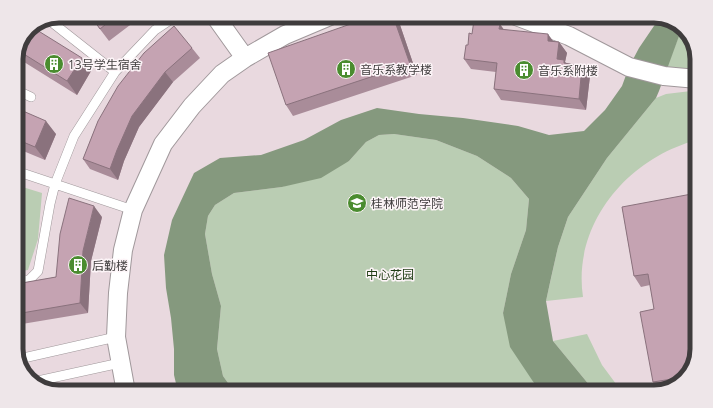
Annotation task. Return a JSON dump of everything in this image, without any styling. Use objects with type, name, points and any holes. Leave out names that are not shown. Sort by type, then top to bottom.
[{"type":"street","points":[[220,23],[245,58]]},
{"type":"street","points":[[125,385],[116,337],[118,293],[123,250],[133,210],[163,144],[192,106],[222,74],[245,58],[285,35],[313,23]]},
{"type":"street","points":[[535,23],[569,36],[629,67],[664,76],[690,78]]},
{"type":"lane","points":[[53,23],[115,72]]},
{"type":"lane","points":[[23,281],[29,280],[38,271],[55,184],[74,136],[115,72],[155,30],[166,23]]},
{"type":"lane","points":[[23,94],[30,97]]},
{"type":"lane","points":[[23,173],[133,210]]},
{"type":"lane","points":[[24,358],[116,337]]},
{"type":"lane","points":[[41,380],[120,363]]},
{"type":"shaded area","name":"桂林师范学院","points":[[54,23],[659,23],[676,30],[683,37],[689,50],[690,57],[690,354],[683,371],[676,378],[659,385],[54,385],[37,378],[30,371],[24,358],[23,351],[23,57],[24,50],[30,37],[41,28]]},
{"type":"shaded area","points":[[656,23],[668,26],[676,30],[680,34],[656,98],[607,158],[568,217],[558,247],[546,301],[553,341],[589,385],[536,385],[510,347],[503,313],[511,274],[526,230],[529,199],[511,178],[477,156],[436,140],[394,134],[379,135],[366,142],[349,161],[321,178],[282,187],[234,193],[215,205],[208,216],[205,234],[212,274],[221,306],[217,349],[223,376],[229,385],[176,385],[174,375],[174,349],[166,288],[164,255],[172,220],[194,173],[220,158],[261,155],[304,140],[341,120],[377,108],[518,126],[549,135],[584,131],[605,110],[622,86],[629,67],[639,48]]},
{"type":"green space","points":[[680,34],[683,37],[689,50],[690,70],[667,67]]},
{"type":"green space","points":[[690,91],[690,143],[672,149],[649,162],[628,178],[610,198],[596,220],[586,244],[582,270],[583,297],[546,301],[558,247],[568,217],[607,158],[656,98],[666,94]]},
{"type":"green space","name":"中心花园","points":[[394,134],[436,140],[477,156],[511,178],[529,199],[526,230],[511,274],[503,313],[536,385],[229,385],[223,376],[217,349],[221,306],[212,274],[205,234],[208,216],[215,205],[234,193],[282,187],[349,161],[366,142],[379,135]]},
{"type":"green space","points":[[23,187],[42,193],[38,239],[28,270],[23,271]]},
{"type":"green space","points":[[587,334],[602,365],[617,385],[589,385],[553,341]]},
{"type":"building","points":[[96,23],[107,23],[100,29]]},
{"type":"building","name":"音乐系教学楼","points":[[353,23],[395,23],[410,64],[286,105],[268,53]]},
{"type":"building","name":"音乐系附楼","points":[[474,23],[494,23],[500,24],[499,29],[548,34],[548,41],[559,42],[557,59],[564,60],[564,63],[582,66],[579,99],[494,89],[497,63],[464,59],[466,45],[468,45],[469,33],[472,34]]},
{"type":"building","points":[[174,26],[192,48],[165,72],[132,116],[110,169],[83,159],[98,121],[118,86],[144,53]]},
{"type":"building","points":[[37,30],[82,58],[67,81],[23,54],[30,37]]},
{"type":"building","points":[[23,111],[46,121],[35,147],[23,142]]},
{"type":"building","points":[[690,194],[690,354],[683,371],[675,379],[653,382],[640,312],[654,309],[648,274],[634,276],[622,207]]},
{"type":"building","points":[[69,198],[94,206],[83,251],[80,303],[23,313],[23,283],[56,277],[60,234]]},
{"type":"place","name":"13号学生宿舍","points":[[54,64]]},
{"type":"place","name":"音乐系教学楼","points":[[346,69]]},
{"type":"place","name":"音乐系附楼","points":[[524,70]]},
{"type":"place","name":"桂林师范学院","points":[[357,203]]},
{"type":"place","name":"后勤楼","points":[[78,265]]}]
